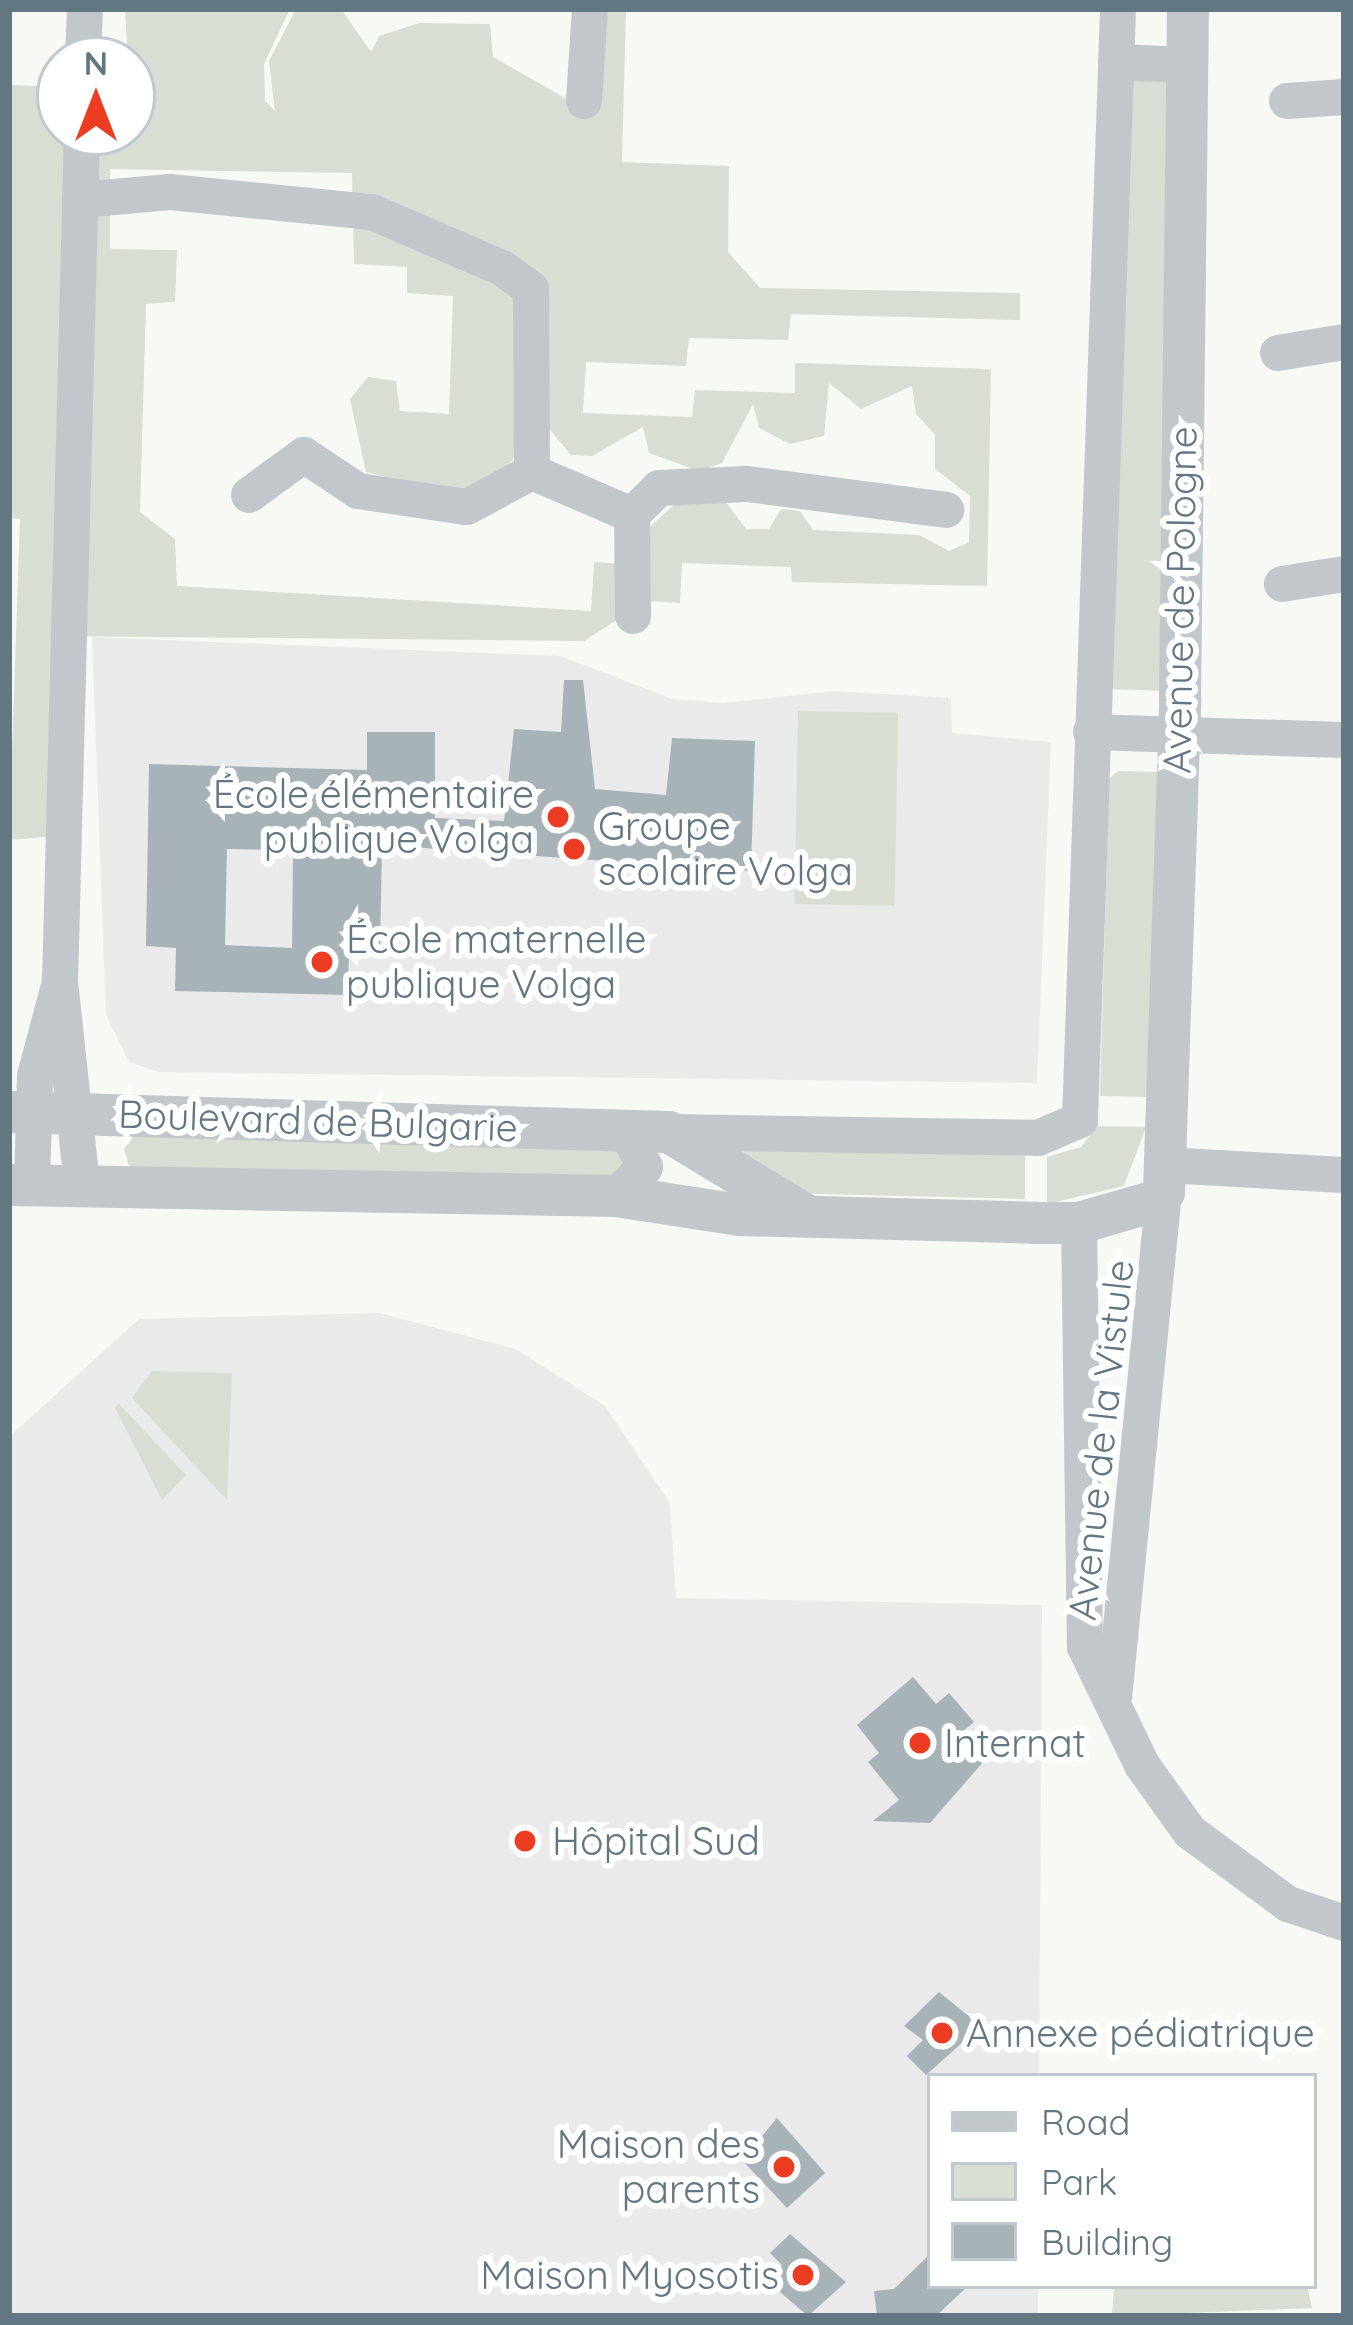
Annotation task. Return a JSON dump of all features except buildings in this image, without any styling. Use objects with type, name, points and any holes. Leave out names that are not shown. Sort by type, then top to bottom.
[{"type":"street","points":[[584,100],[590,9]]},
{"type":"street","name":"Avenue de Pologne","points":[[1072,1127],[1085,1106],[1091,732],[1118,9]]},
{"type":"street","name":"Avenue de Pologne","points":[[1165,1178],[1178,735],[1187,9]]},
{"type":"street","points":[[1116,62],[1187,65]]},
{"type":"street","points":[[1287,100],[1344,97]]},
{"type":"street","points":[[81,156],[60,982],[81,1114],[82,1186]]},
{"type":"street","points":[[80,200],[286,200],[424,228],[531,289],[532,472]]},
{"type":"street","points":[[1278,353],[1344,343]]},
{"type":"street","points":[[249,495],[304,455],[358,491],[466,506],[532,472]]},
{"type":"street","points":[[532,472],[632,514]]},
{"type":"street","points":[[633,616],[632,514],[659,488],[747,484],[946,510]]},
{"type":"street","points":[[1282,584],[1344,574]]},
{"type":"street","points":[[1091,732],[1344,740]]},
{"type":"street","points":[[20,1185],[21,1112],[60,982]]},
{"type":"street","name":"Boulevard de Bulgarie","points":[[21,1112],[1038,1138],[1072,1127]]},
{"type":"street","points":[[616,1196],[645,1167],[626,1131]]},
{"type":"street","name":"Boulevard de Bulgarie","points":[[669,1132],[802,1213]]},
{"type":"street","points":[[1165,1178],[1344,1175]]},
{"type":"street","name":"Boulevard de Bulgarie","points":[[20,1185],[616,1196],[802,1213],[1079,1223],[1165,1178]]},
{"type":"street","name":"Avenue de la Vistule","points":[[1114,1697],[1165,1178]]},
{"type":"street","name":"Avenue de la Vistule","points":[[1079,1223],[1079,1622],[1142,1765],[1190,1832],[1288,1904],[1344,1922]]},
{"type":"shaded area","name":"Groupe scolaire Volga","points":[[92,637],[561,656],[672,699],[723,703],[835,691],[951,698],[952,733],[1051,742],[1037,1083],[159,1072],[129,1062],[106,1015]]},
{"type":"shaded area","name":"Hôpital Sud","points":[[379,1313],[516,1349],[605,1406],[670,1503],[676,1598],[1042,1605],[1039,2073],[927,2073],[927,2289],[1038,2289],[1038,2316],[9,2316],[9,1437],[139,1319]]},
{"type":"green space","points":[[125,9],[290,9],[264,64],[265,101],[275,111],[269,61],[296,9],[341,9],[371,52],[379,36],[419,23],[490,24],[493,57],[572,102],[597,14],[626,9],[622,162],[729,166],[728,252],[760,288],[1020,293],[1020,320],[791,314],[788,340],[689,338],[686,366],[586,362],[583,413],[692,417],[695,390],[795,393],[795,363],[991,369],[987,586],[792,582],[791,567],[682,563],[680,603],[649,601],[646,530],[675,504],[726,502],[746,529],[769,529],[781,509],[800,511],[813,530],[919,535],[949,551],[969,542],[970,496],[935,469],[935,435],[916,414],[912,386],[861,409],[829,383],[824,436],[790,444],[759,428],[753,404],[722,463],[699,471],[649,453],[643,427],[592,456],[571,455],[541,419],[495,484],[450,494],[366,472],[350,399],[368,377],[396,381],[400,411],[449,414],[453,296],[407,293],[407,267],[354,264],[352,173],[110,169],[110,249],[177,250],[175,302],[146,304],[140,512],[175,539],[177,586],[591,611],[594,562],[624,564],[626,614],[584,641],[57,636],[46,837],[9,840],[20,519],[9,518],[9,85],[36,86],[36,156],[156,156],[156,36],[127,36]]},
{"type":"green space","points":[[1127,75],[1175,76],[1167,691],[1105,689]]},
{"type":"green space","points":[[798,711],[898,713],[895,906],[795,904]]},
{"type":"green space","points":[[1118,771],[1158,772],[1149,1097],[1100,1096],[1109,779]]},
{"type":"green space","points":[[1098,1126],[1146,1127],[1124,1186],[1047,1204],[1047,1157],[1081,1147]]},
{"type":"green space","points":[[136,1133],[619,1142],[630,1177],[131,1172],[124,1149]]},
{"type":"green space","points":[[718,1145],[1025,1152],[1025,1199],[779,1193]]},
{"type":"green space","points":[[152,1371],[232,1373],[227,1500],[132,1398]]},
{"type":"green space","points":[[119,1404],[186,1475],[162,1500],[115,1408]]},
{"type":"green space","points":[[1114,2289],[1308,2289],[1312,2308],[1112,2316]]},
{"type":"place","name":"École élémentaire publique Volga","points":[[558,817]]},
{"type":"place","name":"Groupe scolaire Volga","points":[[574,849]]},
{"type":"place","name":"École maternelle publique Volga","points":[[322,962]]},
{"type":"place","name":"Internat","points":[[920,1743]]},
{"type":"place","name":"Hôpital Sud","points":[[525,1841]]},
{"type":"place","name":"Annexe pédiatrique","points":[[942,2033]]},
{"type":"place","name":"Maison des parents","points":[[784,2167]]},
{"type":"place","name":"Maison Myosotis","points":[[803,2275]]}]
